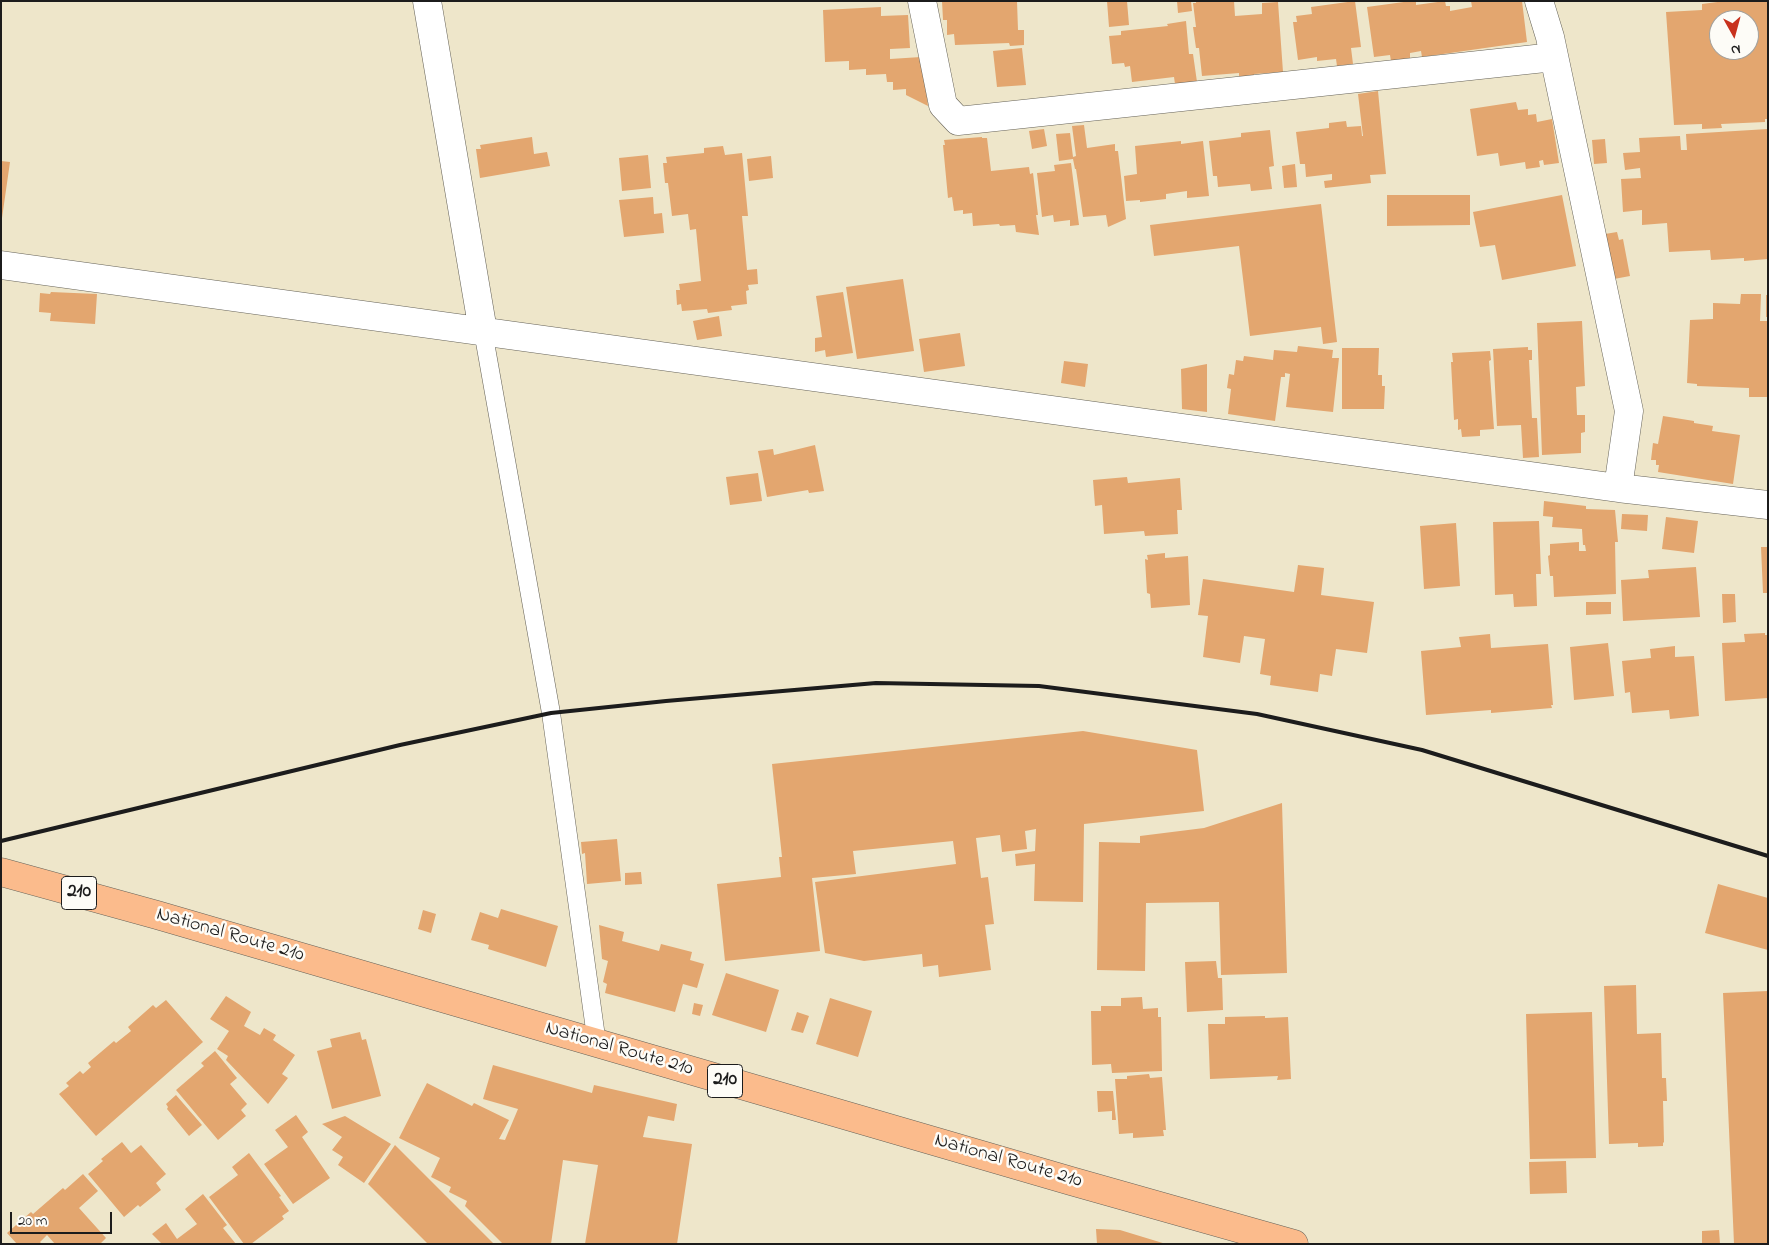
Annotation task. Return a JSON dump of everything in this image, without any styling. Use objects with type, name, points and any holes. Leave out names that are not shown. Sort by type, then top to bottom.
[{"type":"highway","name":"National Route 210","points":[[1,872],[157,915],[597,1044],[1294,1244]]},
{"type":"street","points":[[427,1],[482,331]]},
{"type":"street","points":[[922,1],[943,105],[958,121],[1554,57]]},
{"type":"street","points":[[1538,1],[1554,57],[1629,411],[1618,488]]},
{"type":"street","points":[[1,265],[1618,488],[1768,505]]},
{"type":"lane","points":[[482,331],[551,714],[597,1044]]},
{"type":"building","points":[[942,1],[1017,1],[1018,30],[1024,30],[1024,45],[1010,46],[1009,43],[955,45],[954,34],[947,35],[947,20],[943,20]]},
{"type":"building","points":[[1107,1],[1127,1],[1129,25],[1109,27]]},
{"type":"building","points":[[1177,1],[1191,1],[1192,11],[1178,13]]},
{"type":"building","points":[[1196,1],[1234,1],[1235,16],[1262,14],[1262,3],[1278,2],[1283,72],[1239,77],[1239,73],[1202,76],[1199,48],[1196,48],[1193,27],[1196,27],[1193,3],[1196,3]]},
{"type":"building","points":[[1355,1],[1361,47],[1351,48],[1353,64],[1337,66],[1336,59],[1317,61],[1317,57],[1298,60],[1293,22],[1297,22],[1296,16],[1312,14],[1311,7]]},
{"type":"building","points":[[1416,1],[1416,5],[1445,1],[1446,6],[1450,6],[1450,11],[1472,7],[1471,1],[1522,1],[1527,42],[1422,57],[1421,51],[1410,53],[1410,58],[1391,61],[1390,55],[1374,57],[1367,7]]},
{"type":"building","points":[[1725,1],[1768,1],[1768,119],[1765,119],[1765,122],[1721,124],[1722,128],[1702,129],[1702,124],[1674,125],[1666,12],[1702,10],[1702,4]]},
{"type":"building","points":[[881,7],[881,16],[908,15],[910,48],[890,49],[890,59],[921,57],[928,106],[906,95],[906,89],[893,90],[893,82],[887,82],[886,74],[866,75],[866,69],[849,70],[849,61],[825,62],[823,10]]},
{"type":"building","points":[[1186,21],[1189,54],[1193,54],[1197,82],[1175,84],[1174,77],[1132,82],[1130,66],[1125,67],[1124,63],[1112,64],[1109,36],[1121,35],[1121,31],[1168,26],[1167,24]]},
{"type":"building","points":[[1022,48],[1026,85],[997,87],[993,51]]},
{"type":"building","points":[[1378,91],[1386,174],[1370,175],[1371,183],[1325,188],[1324,181],[1332,180],[1332,174],[1306,177],[1305,164],[1300,164],[1296,132],[1329,128],[1329,123],[1346,121],[1347,127],[1361,126],[1363,136],[1358,94]]},
{"type":"building","points":[[1516,102],[1518,110],[1528,109],[1528,115],[1536,114],[1537,122],[1552,119],[1559,163],[1544,165],[1543,160],[1539,161],[1540,167],[1526,169],[1525,162],[1500,166],[1498,153],[1477,156],[1470,109]]},
{"type":"building","points":[[1084,125],[1087,148],[1115,144],[1115,151],[1118,151],[1126,219],[1108,227],[1106,215],[1083,217],[1073,159],[1059,161],[1056,134],[1070,133],[1073,157],[1076,156],[1072,126]]},
{"type":"building","points":[[1044,129],[1047,146],[1032,149],[1029,131]]},
{"type":"building","points":[[1768,129],[1768,259],[1744,261],[1744,258],[1711,260],[1710,250],[1669,252],[1667,223],[1642,225],[1642,210],[1623,212],[1621,179],[1641,178],[1640,168],[1625,170],[1623,153],[1640,152],[1639,138],[1680,136],[1681,150],[1687,150],[1686,134]]},
{"type":"building","points":[[1270,130],[1274,166],[1269,167],[1272,189],[1251,191],[1250,184],[1218,187],[1217,176],[1213,176],[1209,141],[1241,137],[1241,133]]},
{"type":"building","points":[[532,137],[534,154],[547,152],[550,166],[480,178],[476,149],[481,149],[480,145]]},
{"type":"building","points":[[987,138],[991,171],[1029,167],[1030,174],[1033,173],[1039,235],[1016,232],[1015,225],[973,226],[972,213],[963,214],[963,210],[954,211],[952,197],[948,198],[944,140]]},
{"type":"building","points":[[1605,139],[1607,163],[1594,164],[1592,140]]},
{"type":"building","points":[[1181,141],[1181,144],[1203,141],[1209,196],[1187,198],[1187,191],[1166,194],[1166,199],[1140,202],[1140,200],[1126,201],[1124,176],[1137,174],[1135,146]]},
{"type":"building","points":[[723,146],[725,155],[742,153],[748,216],[742,216],[747,270],[757,269],[758,284],[748,285],[749,290],[746,291],[747,304],[731,306],[732,310],[708,313],[707,309],[682,311],[681,304],[677,305],[676,290],[680,290],[679,284],[701,281],[696,229],[690,230],[688,214],[672,216],[668,183],[665,183],[663,163],[667,163],[666,157],[704,153],[704,148]]},
{"type":"building","points":[[648,155],[651,188],[622,191],[619,158]]},
{"type":"building","points":[[771,156],[773,178],[749,181],[747,159]]},
{"type":"building","points":[[1,161],[10,162],[2,218],[1,218]]},
{"type":"building","points":[[1071,163],[1079,225],[1070,226],[1070,220],[1054,222],[1053,215],[1042,217],[1037,173],[1055,171],[1054,165]]},
{"type":"building","points":[[1295,164],[1297,187],[1284,188],[1282,166]]},
{"type":"building","points":[[1387,195],[1470,195],[1470,225],[1387,226]]},
{"type":"building","points":[[1562,195],[1576,266],[1502,280],[1495,245],[1480,247],[1473,212]]},
{"type":"building","points":[[653,197],[654,214],[662,213],[664,233],[624,237],[619,200]]},
{"type":"building","points":[[1321,204],[1337,342],[1323,344],[1321,327],[1250,336],[1239,246],[1154,256],[1150,225]]},
{"type":"building","points":[[1617,232],[1619,240],[1623,239],[1630,276],[1614,279],[1605,234]]},
{"type":"building","points":[[903,279],[914,351],[857,359],[846,287]]},
{"type":"building","points":[[51,292],[97,294],[95,324],[50,321],[51,313],[39,312],[40,293],[50,294]]},
{"type":"building","points":[[843,292],[853,353],[826,357],[825,350],[815,352],[815,338],[822,337],[816,296]]},
{"type":"building","points":[[1741,294],[1761,294],[1760,321],[1768,321],[1768,397],[1749,397],[1749,388],[1697,386],[1697,384],[1687,383],[1690,320],[1713,319],[1713,303],[1740,304]]},
{"type":"building","points":[[1766,295],[1768,295],[1768,317],[1766,317]]},
{"type":"building","points":[[719,316],[722,336],[697,340],[693,321]]},
{"type":"building","points":[[1582,321],[1585,386],[1576,387],[1577,415],[1585,415],[1585,432],[1581,433],[1581,453],[1542,455],[1537,323]]},
{"type":"building","points":[[960,333],[965,366],[924,372],[919,339]]},
{"type":"building","points":[[1298,346],[1333,350],[1332,358],[1339,358],[1333,412],[1286,407],[1290,374],[1285,373],[1285,377],[1281,377],[1275,421],[1228,414],[1231,389],[1227,388],[1229,374],[1234,375],[1236,360],[1243,361],[1244,356],[1273,360],[1274,350],[1297,352]]},
{"type":"building","points":[[1528,347],[1528,350],[1532,350],[1532,360],[1529,360],[1532,418],[1537,418],[1539,457],[1523,458],[1521,425],[1497,426],[1493,349]]},
{"type":"building","points":[[1342,348],[1379,348],[1378,375],[1382,375],[1382,386],[1385,386],[1384,409],[1342,409]]},
{"type":"building","points":[[1490,351],[1491,360],[1489,361],[1494,429],[1480,430],[1480,436],[1462,437],[1461,429],[1458,430],[1458,419],[1454,420],[1452,353]]},
{"type":"building","points":[[1064,361],[1088,364],[1085,387],[1061,383]]},
{"type":"building","points":[[1207,364],[1207,412],[1182,409],[1181,369]]},
{"type":"building","points":[[1663,416],[1713,426],[1712,431],[1740,435],[1733,484],[1658,472],[1659,465],[1656,465],[1656,460],[1651,460],[1653,443],[1658,444]]},
{"type":"building","points":[[815,445],[824,491],[809,493],[808,490],[767,497],[758,451],[773,449],[774,455]]},
{"type":"building","points":[[758,473],[762,501],[730,505],[726,477]]},
{"type":"building","points":[[1127,477],[1128,483],[1180,478],[1182,510],[1177,510],[1178,534],[1145,536],[1144,531],[1104,534],[1102,505],[1095,506],[1093,480]]},
{"type":"building","points":[[1544,501],[1586,506],[1586,509],[1615,510],[1618,542],[1615,542],[1616,594],[1554,597],[1553,576],[1550,576],[1548,556],[1550,555],[1550,544],[1579,542],[1579,551],[1586,551],[1585,545],[1583,545],[1582,529],[1552,527],[1553,517],[1543,516]]},
{"type":"building","points":[[1622,514],[1648,515],[1647,531],[1621,529]]},
{"type":"building","points":[[1666,517],[1698,521],[1694,553],[1662,549]]},
{"type":"building","points":[[1539,521],[1541,574],[1536,574],[1537,606],[1514,607],[1513,594],[1495,595],[1493,522]]},
{"type":"building","points":[[1456,523],[1460,586],[1424,589],[1420,526]]},
{"type":"building","points":[[1761,547],[1768,547],[1768,593],[1763,593]]},
{"type":"building","points":[[1165,553],[1165,558],[1188,556],[1190,605],[1151,608],[1150,594],[1147,593],[1145,559],[1148,560],[1147,555]]},
{"type":"building","points":[[1298,565],[1324,568],[1321,595],[1374,602],[1367,653],[1336,649],[1332,676],[1320,674],[1318,692],[1270,685],[1271,676],[1260,674],[1265,639],[1244,636],[1240,663],[1203,657],[1208,616],[1198,615],[1203,579],[1294,592]]},
{"type":"building","points":[[1696,567],[1700,617],[1623,621],[1621,580],[1649,578],[1648,570]]},
{"type":"building","points":[[1722,594],[1735,594],[1736,622],[1723,623]]},
{"type":"building","points":[[1586,602],[1611,602],[1611,614],[1586,615]]},
{"type":"building","points":[[1765,633],[1765,635],[1768,635],[1768,698],[1725,701],[1722,643],[1745,642],[1744,634]]},
{"type":"building","points":[[1490,634],[1491,648],[1548,644],[1552,708],[1491,713],[1491,710],[1426,715],[1421,651],[1461,647],[1459,637]]},
{"type":"building","points":[[1608,643],[1614,696],[1574,700],[1570,647]]},
{"type":"building","points":[[1675,646],[1675,657],[1694,656],[1699,716],[1670,719],[1669,710],[1632,713],[1630,692],[1625,693],[1622,661],[1651,658],[1650,649]]},
{"type":"building","points":[[1083,731],[1197,750],[1204,811],[1084,824],[1083,902],[1034,901],[1035,864],[1016,866],[1015,854],[1035,851],[1036,829],[1025,831],[1027,849],[1002,852],[1000,835],[976,838],[981,878],[988,877],[994,924],[985,925],[991,970],[939,977],[938,965],[923,967],[922,954],[864,961],[825,953],[815,882],[956,864],[953,841],[853,851],[856,874],[812,878],[820,951],[725,961],[717,884],[781,877],[779,857],[782,857],[772,764]]},
{"type":"building","points":[[1282,803],[1287,973],[1221,975],[1219,902],[1146,903],[1145,971],[1097,970],[1099,842],[1140,843],[1140,836],[1204,828]]},
{"type":"building","points":[[617,839],[621,881],[587,884],[585,853],[582,854],[581,842]]},
{"type":"building","points":[[641,872],[642,884],[625,885],[625,873]]},
{"type":"building","points":[[1718,884],[1768,898],[1768,950],[1705,933]]},
{"type":"building","points":[[501,909],[558,926],[546,967],[488,949],[489,945],[471,940],[480,912],[498,918]]},
{"type":"building","points":[[423,910],[436,914],[431,933],[418,929]]},
{"type":"building","points":[[599,925],[624,932],[622,941],[659,951],[661,944],[692,952],[690,960],[704,964],[697,988],[683,984],[675,1012],[605,993],[607,984],[603,982],[608,961],[602,959]]},
{"type":"building","points":[[1216,961],[1218,978],[1222,978],[1223,1010],[1187,1012],[1185,962]]},
{"type":"building","points":[[726,973],[779,990],[766,1032],[712,1015]]},
{"type":"building","points":[[1636,985],[1637,1034],[1661,1033],[1662,1078],[1666,1078],[1667,1101],[1663,1101],[1663,1146],[1638,1147],[1638,1143],[1609,1144],[1604,986]]},
{"type":"building","points":[[1768,991],[1768,1244],[1734,1244],[1723,993]]},
{"type":"building","points":[[226,996],[251,1012],[244,1026],[260,1035],[264,1028],[276,1035],[273,1040],[295,1055],[282,1074],[288,1078],[268,1104],[226,1060],[228,1056],[217,1049],[229,1031],[210,1019]]},
{"type":"building","points":[[1142,997],[1143,1009],[1158,1008],[1158,1017],[1161,1017],[1162,1071],[1112,1073],[1111,1064],[1092,1065],[1091,1011],[1101,1011],[1101,1006],[1121,1006],[1121,998]]},
{"type":"building","points":[[830,998],[872,1011],[858,1057],[816,1044]]},
{"type":"building","points":[[166,1000],[203,1042],[96,1136],[59,1094],[69,1086],[66,1083],[80,1071],[83,1074],[91,1067],[88,1063],[114,1041],[116,1043],[131,1031],[128,1027],[153,1005],[156,1008]]},
{"type":"building","points":[[694,1003],[703,1005],[700,1016],[692,1014]]},
{"type":"building","points":[[797,1012],[809,1016],[803,1033],[791,1030]]},
{"type":"building","points":[[1592,1012],[1596,1158],[1530,1159],[1526,1014]]},
{"type":"building","points":[[1265,1016],[1265,1018],[1288,1017],[1291,1079],[1277,1080],[1278,1076],[1210,1079],[1208,1024],[1225,1024],[1225,1017]]},
{"type":"building","points":[[360,1032],[362,1040],[366,1039],[381,1096],[332,1109],[317,1051],[332,1047],[330,1039]]},
{"type":"building","points":[[215,1051],[237,1078],[230,1084],[247,1104],[241,1110],[246,1116],[218,1140],[176,1090],[204,1066],[201,1063]]},
{"type":"building","points":[[493,1065],[592,1093],[594,1085],[677,1104],[674,1121],[648,1116],[643,1137],[692,1144],[677,1244],[585,1244],[598,1165],[563,1160],[551,1244],[503,1244],[465,1206],[467,1201],[449,1192],[451,1187],[431,1177],[440,1158],[399,1138],[427,1083],[472,1106],[474,1103],[509,1120],[499,1139],[505,1140],[518,1109],[483,1099]]},
{"type":"building","points":[[1149,1074],[1150,1078],[1162,1077],[1166,1130],[1163,1130],[1164,1136],[1133,1138],[1133,1133],[1119,1134],[1115,1079],[1127,1079],[1127,1076]]},
{"type":"building","points":[[1097,1091],[1113,1091],[1116,1120],[1112,1120],[1112,1111],[1098,1112]]},
{"type":"building","points":[[176,1095],[202,1125],[189,1136],[167,1109],[166,1104]]},
{"type":"building","points":[[296,1115],[308,1132],[302,1137],[330,1178],[293,1204],[264,1164],[288,1147],[275,1130]]},
{"type":"building","points":[[345,1116],[391,1144],[364,1183],[338,1165],[343,1157],[332,1150],[342,1137],[322,1124]]},
{"type":"building","points":[[122,1142],[131,1153],[141,1145],[166,1174],[156,1183],[161,1190],[124,1217],[88,1174],[103,1161],[101,1159]]},
{"type":"building","points":[[395,1145],[494,1244],[428,1244],[368,1184]]},
{"type":"building","points":[[249,1153],[281,1196],[279,1197],[289,1211],[282,1216],[284,1219],[251,1244],[244,1244],[209,1197],[238,1175],[232,1167]]},
{"type":"building","points":[[1566,1161],[1567,1193],[1530,1194],[1529,1162]]},
{"type":"building","points":[[83,1174],[98,1191],[79,1208],[106,1238],[100,1244],[55,1244],[47,1235],[40,1242],[42,1244],[17,1244],[7,1233],[31,1212],[33,1214],[63,1188],[65,1190]]},
{"type":"building","points":[[203,1194],[227,1225],[223,1228],[236,1244],[162,1244],[152,1234],[166,1223],[177,1239],[197,1224],[185,1209]]},
{"type":"building","points":[[1096,1229],[1120,1230],[1166,1244],[1097,1244]]},
{"type":"building","points":[[1719,1230],[1720,1244],[1702,1244],[1702,1231]]},
{"type":"railway","points":[[1,841],[400,745],[551,713],[876,683],[1039,686],[1257,714],[1422,750],[1768,856]]}]
